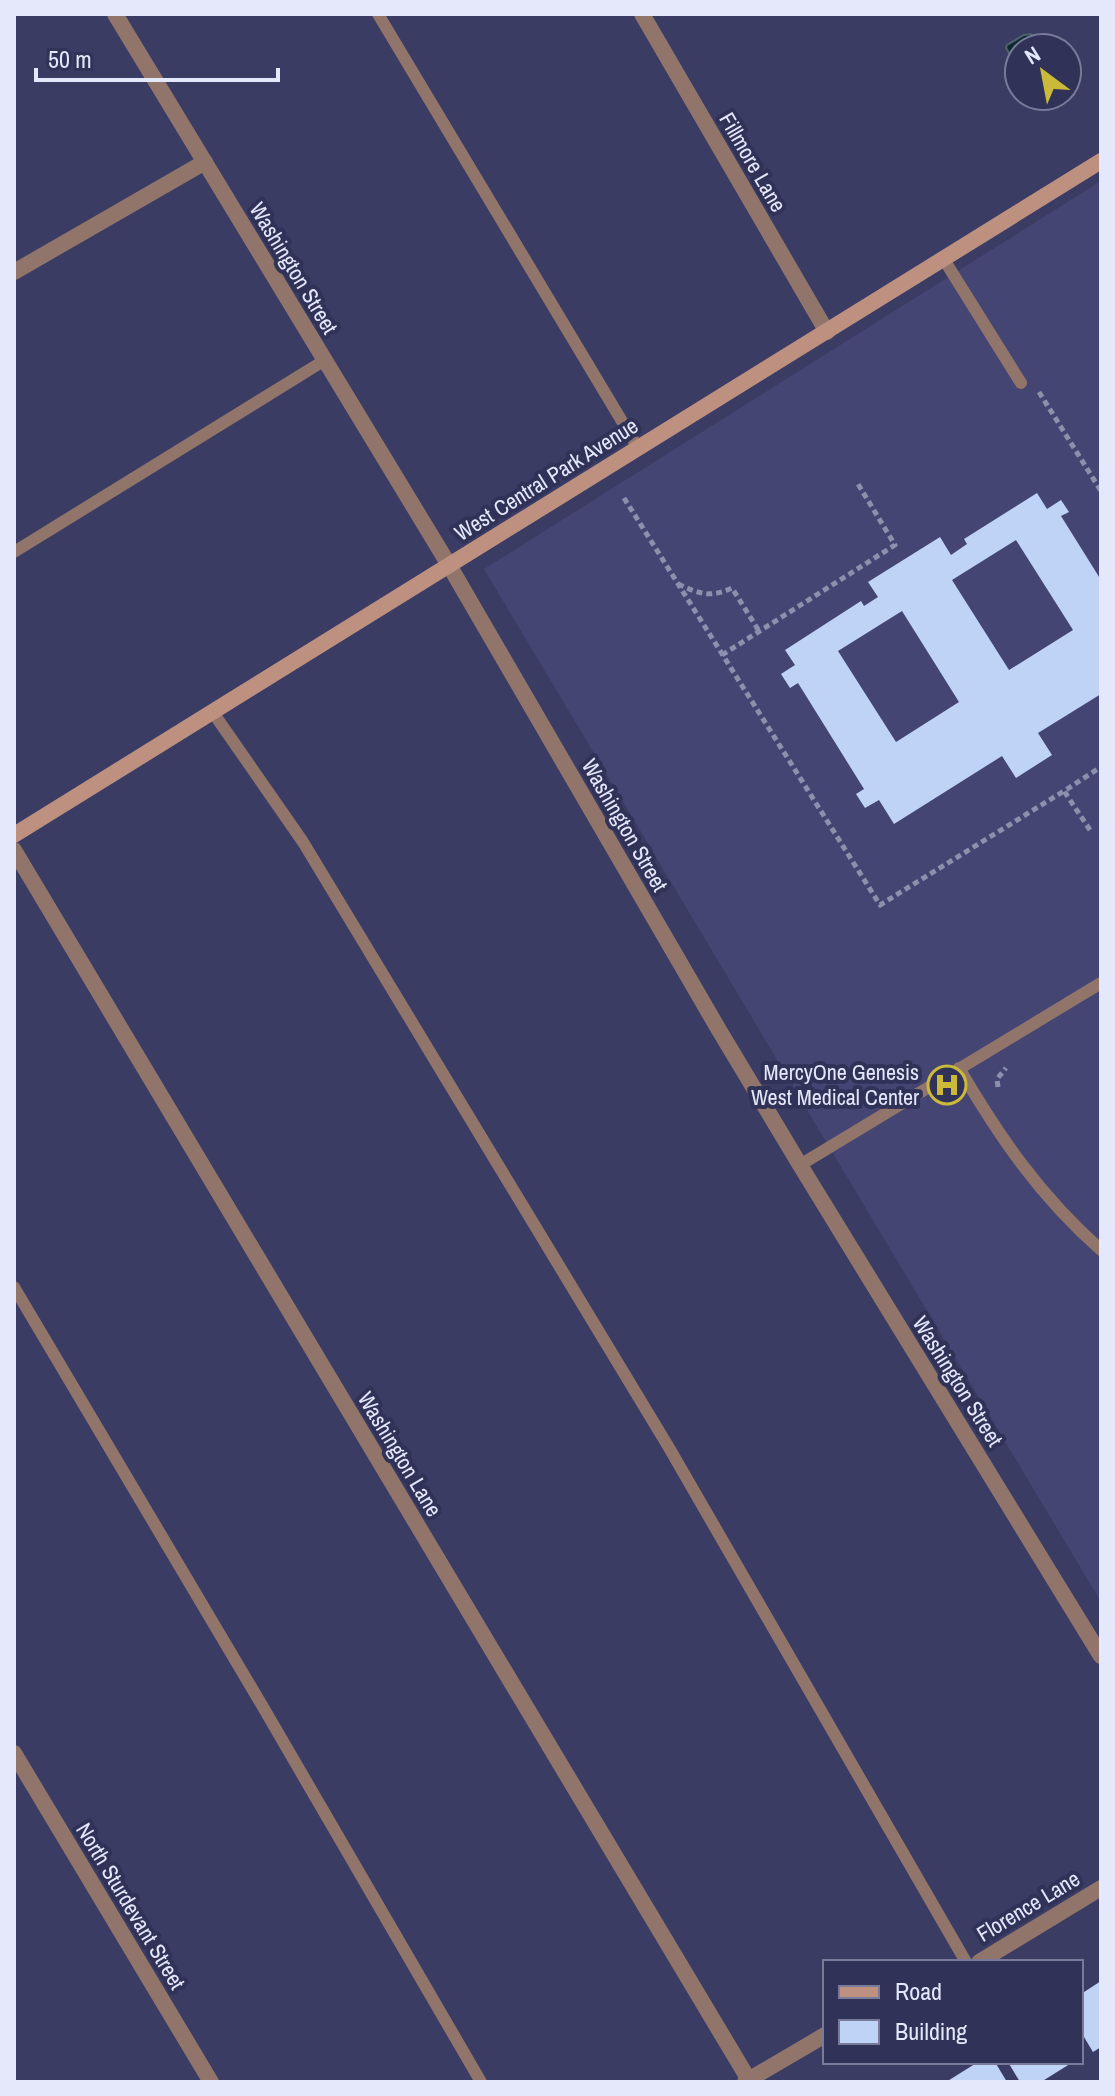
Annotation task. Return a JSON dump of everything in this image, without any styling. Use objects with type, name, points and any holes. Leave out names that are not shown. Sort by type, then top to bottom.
[{"type":"main road","name":"West Central Park Avenue","points":[[14,835],[1101,161]]},
{"type":"street","name":"Washington Street","points":[[115,14],[449,565],[800,1165],[1101,1656]]},
{"type":"street","name":"Fillmore Lane","points":[[642,14],[827,332]]},
{"type":"street","points":[[14,272],[205,162]]},
{"type":"street","name":"Washington Lane","points":[[14,850],[747,2081]]},
{"type":"street","name":"North Sturdevant Street","points":[[14,1753],[211,2082]]},
{"type":"street","name":"Florence Lane","points":[[982,1960],[1101,1888]]},
{"type":"street","points":[[747,2081],[823,2036]]},
{"type":"lane","points":[[378,14],[638,448]]},
{"type":"lane","points":[[943,258],[1021,383]]},
{"type":"lane","points":[[14,552],[325,360]]},
{"type":"lane","points":[[212,711],[303,842],[555,1258],[668,1446],[965,1960]]},
{"type":"lane","points":[[800,1165],[1101,983]]},
{"type":"lane","points":[[959,1068],[999,1135],[1020,1163],[1048,1197],[1101,1250]]},
{"type":"lane","points":[[14,1287],[481,2082]]},
{"type":"path","points":[[1038,390],[1101,491]]},
{"type":"path","points":[[722,655],[895,545],[858,484]]},
{"type":"path","points":[[624,498],[880,905],[1101,767]]},
{"type":"path","points":[[678,584],[697,593],[716,595],[732,588],[759,631]]},
{"type":"path","points":[[1064,791],[1090,830]]},
{"type":"path","points":[[1000,1093],[997,1079],[1009,1064]]},
{"type":"shaded area","name":"MercyOne Genesis West Medical Center","points":[[1101,181],[1101,1602],[484,569]]},
{"type":"building","points":[[1037,493],[1047,509],[1061,500],[1069,512],[1061,516],[1101,580],[1101,694],[1038,733],[1052,755],[1016,778],[1002,756],[894,824],[879,800],[865,808],[856,794],[864,789],[798,683],[790,688],[781,674],[795,665],[785,650],[861,601],[864,606],[878,597],[868,582],[940,537],[951,555],[967,544],[964,539]],"holes":[[[1016,540],[1073,630],[1009,670],[952,580]],[[902,611],[959,702],[896,742],[838,651]]]},
{"type":"building","points":[[1101,1981],[1101,2047],[1093,2052],[1083,2035],[1083,1993]]},
{"type":"building","points":[[975,2064],[996,2064],[1007,2082],[946,2082]]},
{"type":"building","points":[[1009,2064],[1070,2064],[1041,2082],[1020,2082]]},
{"type":"place","name":"MercyOne Genesis West Medical Center","points":[[947,1085]]}]
